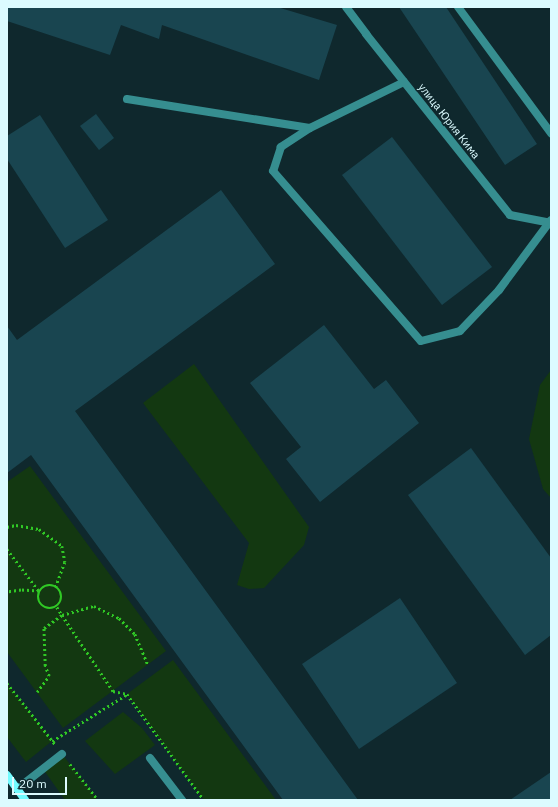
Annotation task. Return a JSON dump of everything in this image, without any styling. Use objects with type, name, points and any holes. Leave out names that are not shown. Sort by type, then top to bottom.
[{"type":"main road","points":[[7,775],[26,800]]},
{"type":"street","name":"улица Юрия Кима","points":[[346,7],[510,215],[551,222]]},
{"type":"street","points":[[458,7],[551,133]]},
{"type":"street","points":[[404,82],[310,128],[281,147],[273,172],[421,341],[460,331],[499,290],[551,222]]},
{"type":"street","points":[[127,99],[310,128]]},
{"type":"street","points":[[17,789],[62,754]]},
{"type":"street","points":[[150,758],[182,800]]},
{"type":"path","points":[[7,527],[16,525],[39,529],[62,546],[65,562],[56,587]]},
{"type":"path","points":[[7,549],[39,591],[38,599],[42,606],[50,609],[57,607],[62,596],[56,587]]},
{"type":"path","points":[[7,592],[21,590],[39,591],[45,586],[56,587]]},
{"type":"path","points":[[37,692],[49,676],[45,666],[44,628],[62,615],[94,606],[119,618],[135,634],[148,664]]},
{"type":"path","points":[[57,607],[113,690],[127,694],[204,800]]},
{"type":"path","points":[[7,683],[98,800]]},
{"type":"path","points":[[52,741],[127,694]]},
{"type":"green space","points":[[194,364],[309,527],[304,545],[264,588],[249,589],[237,585],[249,543],[143,403]]},
{"type":"green space","points":[[551,370],[551,498],[543,489],[529,439],[540,385]]},
{"type":"green space","points":[[30,466],[166,651],[63,728],[7,652],[7,482]]},
{"type":"green space","points":[[173,660],[276,800],[204,800],[127,694]]},
{"type":"green space","points":[[7,683],[52,741],[26,762],[7,737]]},
{"type":"green space","points":[[123,712],[142,728],[155,745],[115,774],[85,741]]},
{"type":"green space","points":[[62,754],[98,800],[65,800],[43,769]]},
{"type":"building","points":[[7,7],[277,7],[337,25],[319,80],[162,25],[159,39],[121,25],[110,55],[7,21]]},
{"type":"building","points":[[399,7],[446,7],[537,144],[505,165]]},
{"type":"building","points":[[96,114],[114,138],[99,150],[80,126]]},
{"type":"building","points":[[40,115],[108,220],[65,248],[7,159],[7,136]]},
{"type":"building","points":[[392,137],[492,267],[442,305],[342,175]]},
{"type":"building","points":[[221,190],[275,264],[75,411],[358,800],[283,800],[31,455],[7,473],[7,326],[17,340]]},
{"type":"building","points":[[324,325],[374,389],[386,380],[419,423],[320,502],[286,459],[301,447],[250,383]]},
{"type":"building","points":[[471,448],[551,558],[551,635],[525,655],[408,495]]},
{"type":"building","points":[[400,598],[457,683],[359,749],[302,664]]},
{"type":"building","points":[[551,772],[551,800],[510,800]]}]
